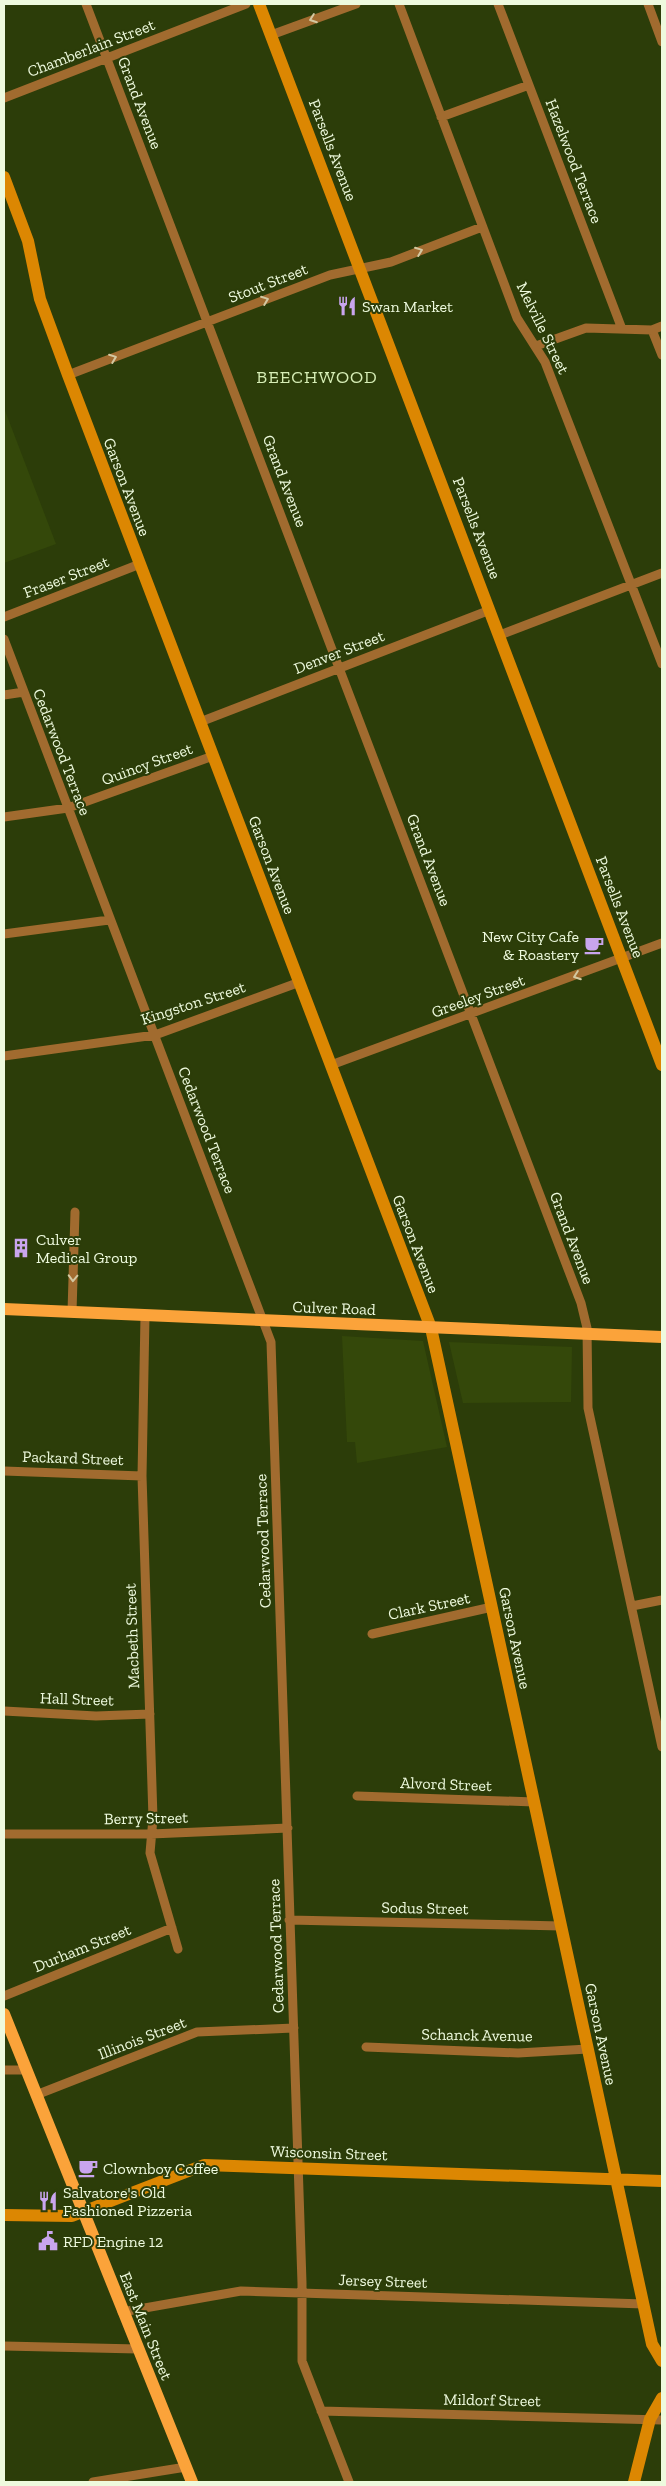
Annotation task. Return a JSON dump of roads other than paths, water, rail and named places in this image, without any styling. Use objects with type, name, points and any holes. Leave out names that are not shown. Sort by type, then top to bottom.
[{"type":"main road","name":"Culver Road","points":[[4,1309],[662,1337]]},
{"type":"main road","name":"East Main Street","points":[[4,2014],[122,2312],[192,2482]]},
{"type":"street","name":"Grand Avenue","points":[[86,4],[581,1303],[588,1335],[586,1393],[588,1408],[660,1728],[662,1748]]},
{"type":"street","name":"Chamberlain Street","points":[[4,98],[246,4]]},
{"type":"street","name":"Parsells Avenue","points":[[259,4],[362,269],[662,1065]]},
{"type":"street","points":[[271,35],[356,4]]},
{"type":"street","name":"Melville Street","points":[[399,4],[517,318],[545,362],[662,664]]},
{"type":"street","name":"Hazelwood Terrace","points":[[498,4],[622,329]]},
{"type":"street","points":[[648,4],[662,42]]},
{"type":"street","points":[[441,117],[529,85]]},
{"type":"street","name":"Garson Avenue","points":[[4,177],[28,241],[40,299],[68,375],[431,1328],[652,2344],[662,2361]]},
{"type":"street","name":"Stout Street","points":[[68,375],[330,275],[391,262],[482,227]]},
{"type":"street","points":[[536,346],[586,328],[652,330],[662,326]]},
{"type":"street","points":[[652,330],[662,355]]},
{"type":"street","name":"Fraser Street","points":[[4,617],[140,564]]},
{"type":"street","points":[[500,635],[662,573]]},
{"type":"street","name":"Denver Street","points":[[200,722],[490,610]]},
{"type":"street","name":"Cedarwood Terrace","points":[[4,639],[109,920],[264,1321],[272,1353],[302,2293],[302,2361],[349,2482]]},
{"type":"street","points":[[4,695],[24,692]]},
{"type":"street","name":"Quincy Street","points":[[4,817],[68,808],[213,756]]},
{"type":"street","points":[[4,934],[109,920]]},
{"type":"street","name":"Greeley Street","points":[[331,1065],[471,1015],[662,943]]},
{"type":"street","name":"Kingston Street","points":[[4,1056],[155,1035],[300,982]]},
{"type":"street","points":[[72,1312],[75,1212]]},
{"type":"street","name":"Macbeth Street","points":[[146,1316],[142,1476],[153,1818],[150,1853],[178,1949]]},
{"type":"street","name":"Packard Street","points":[[4,1471],[142,1476]]},
{"type":"street","points":[[632,1606],[662,1600]]},
{"type":"street","name":"Clark Street","points":[[372,1634],[492,1607]]},
{"type":"street","name":"Hall Street","points":[[4,1711],[96,1716],[150,1714]]},
{"type":"street","name":"Alvord Street","points":[[357,1796],[534,1802]]},
{"type":"street","name":"Berry Street","points":[[4,1834],[151,1834],[288,1828]]},
{"type":"street","name":"Sodus Street","points":[[290,1920],[561,1926]]},
{"type":"street","name":"Durham Street","points":[[4,1996],[172,1928]]},
{"type":"street","name":"Illinois Street","points":[[36,2095],[197,2032],[294,2028]]},
{"type":"street","name":"Schanck Avenue","points":[[366,2047],[518,2053],[588,2050]]},
{"type":"street","points":[[4,2070],[26,2070]]},
{"type":"street","name":"Wisconsin Street","points":[[4,2215],[67,2217],[83,2213],[204,2165],[662,2181]]},
{"type":"street","name":"Jersey Street","points":[[122,2312],[240,2291],[644,2304]]},
{"type":"street","points":[[4,2346],[138,2349]]},
{"type":"street","points":[[634,2482],[662,2398]]},
{"type":"street","name":"Mildorf Street","points":[[321,2411],[656,2419]]},
{"type":"street","points":[[94,2482],[186,2467]]},
{"type":"place","name":"Swan Market","points":[[347,306]]},
{"type":"place","name":"New City Cafe & Roastery","points":[[594,945]]},
{"type":"place","name":"Culver Medical Group","points":[[21,1248]]},
{"type":"place","name":"Clownboy Coffee","points":[[88,2168]]},
{"type":"place","name":"Salvatore's Old Fashioned Pizzeria","points":[[48,2201]]},
{"type":"place","name":"RFD Engine 12","points":[[48,2241]]},
{"type":"district","name":"BEECHWOOD","points":[[317,377]]}]
